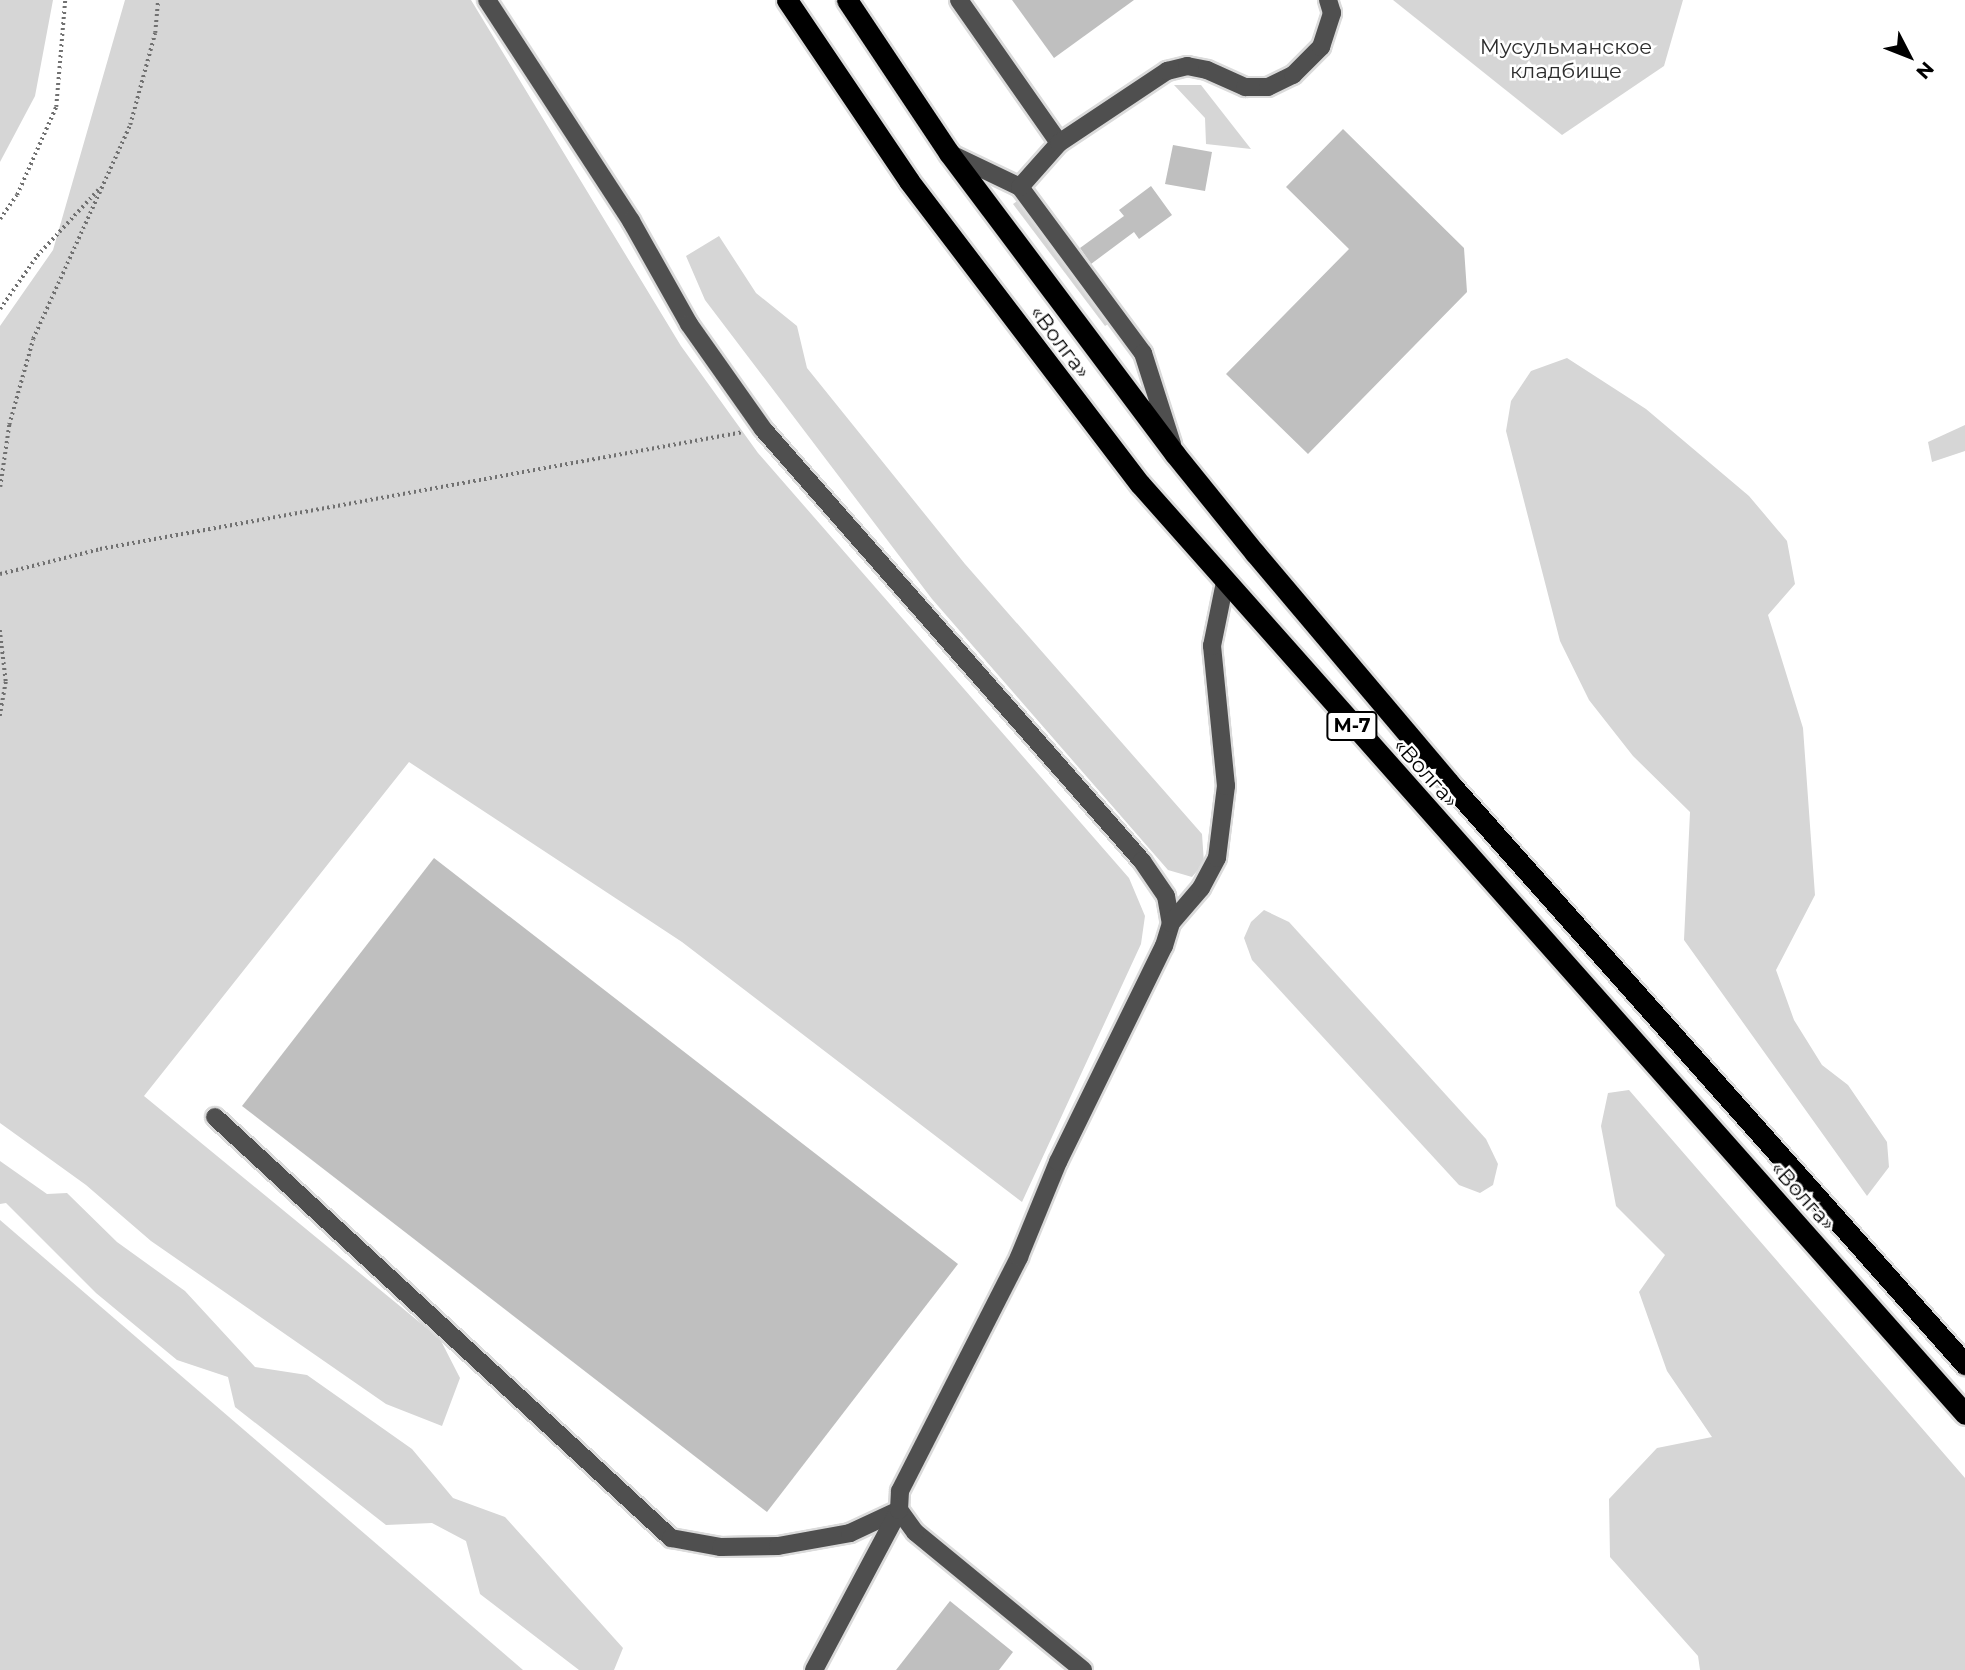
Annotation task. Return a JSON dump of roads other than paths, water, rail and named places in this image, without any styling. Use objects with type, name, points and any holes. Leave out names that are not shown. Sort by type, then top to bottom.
[{"type":"highway","name":"«Волга»","points":[[787,0],[909,181],[1029,342],[1140,484],[1965,1414]]},
{"type":"highway","name":"«Волга»","points":[[847,0],[949,153],[1175,454],[1450,784],[1965,1364]]},
{"type":"street","points":[[487,0],[631,221],[689,324],[763,429],[1142,861],[1166,896],[1171,923]]},
{"type":"street","points":[[959,0],[1059,143]]},
{"type":"street","points":[[1020,187],[1059,143],[1167,71],[1187,66],[1207,70],[1245,88],[1268,87],[1293,75],[1321,47],[1332,13],[1328,0]]},
{"type":"street","points":[[949,153],[1020,187],[1143,353],[1175,454]]},
{"type":"street","points":[[814,1670],[899,1510],[907,1472],[1019,1257],[1058,1163],[1164,946],[1171,923],[1201,888],[1217,858],[1226,786],[1212,646],[1225,582]]},
{"type":"street","points":[[215,1117],[671,1538],[721,1547],[789,1545],[850,1533],[899,1510]]},
{"type":"street","points":[[899,1510],[915,1532],[950,1564],[1083,1670]]},
{"type":"park label","name":"Мусульманское кладбище","points":[[1566,59]]}]
